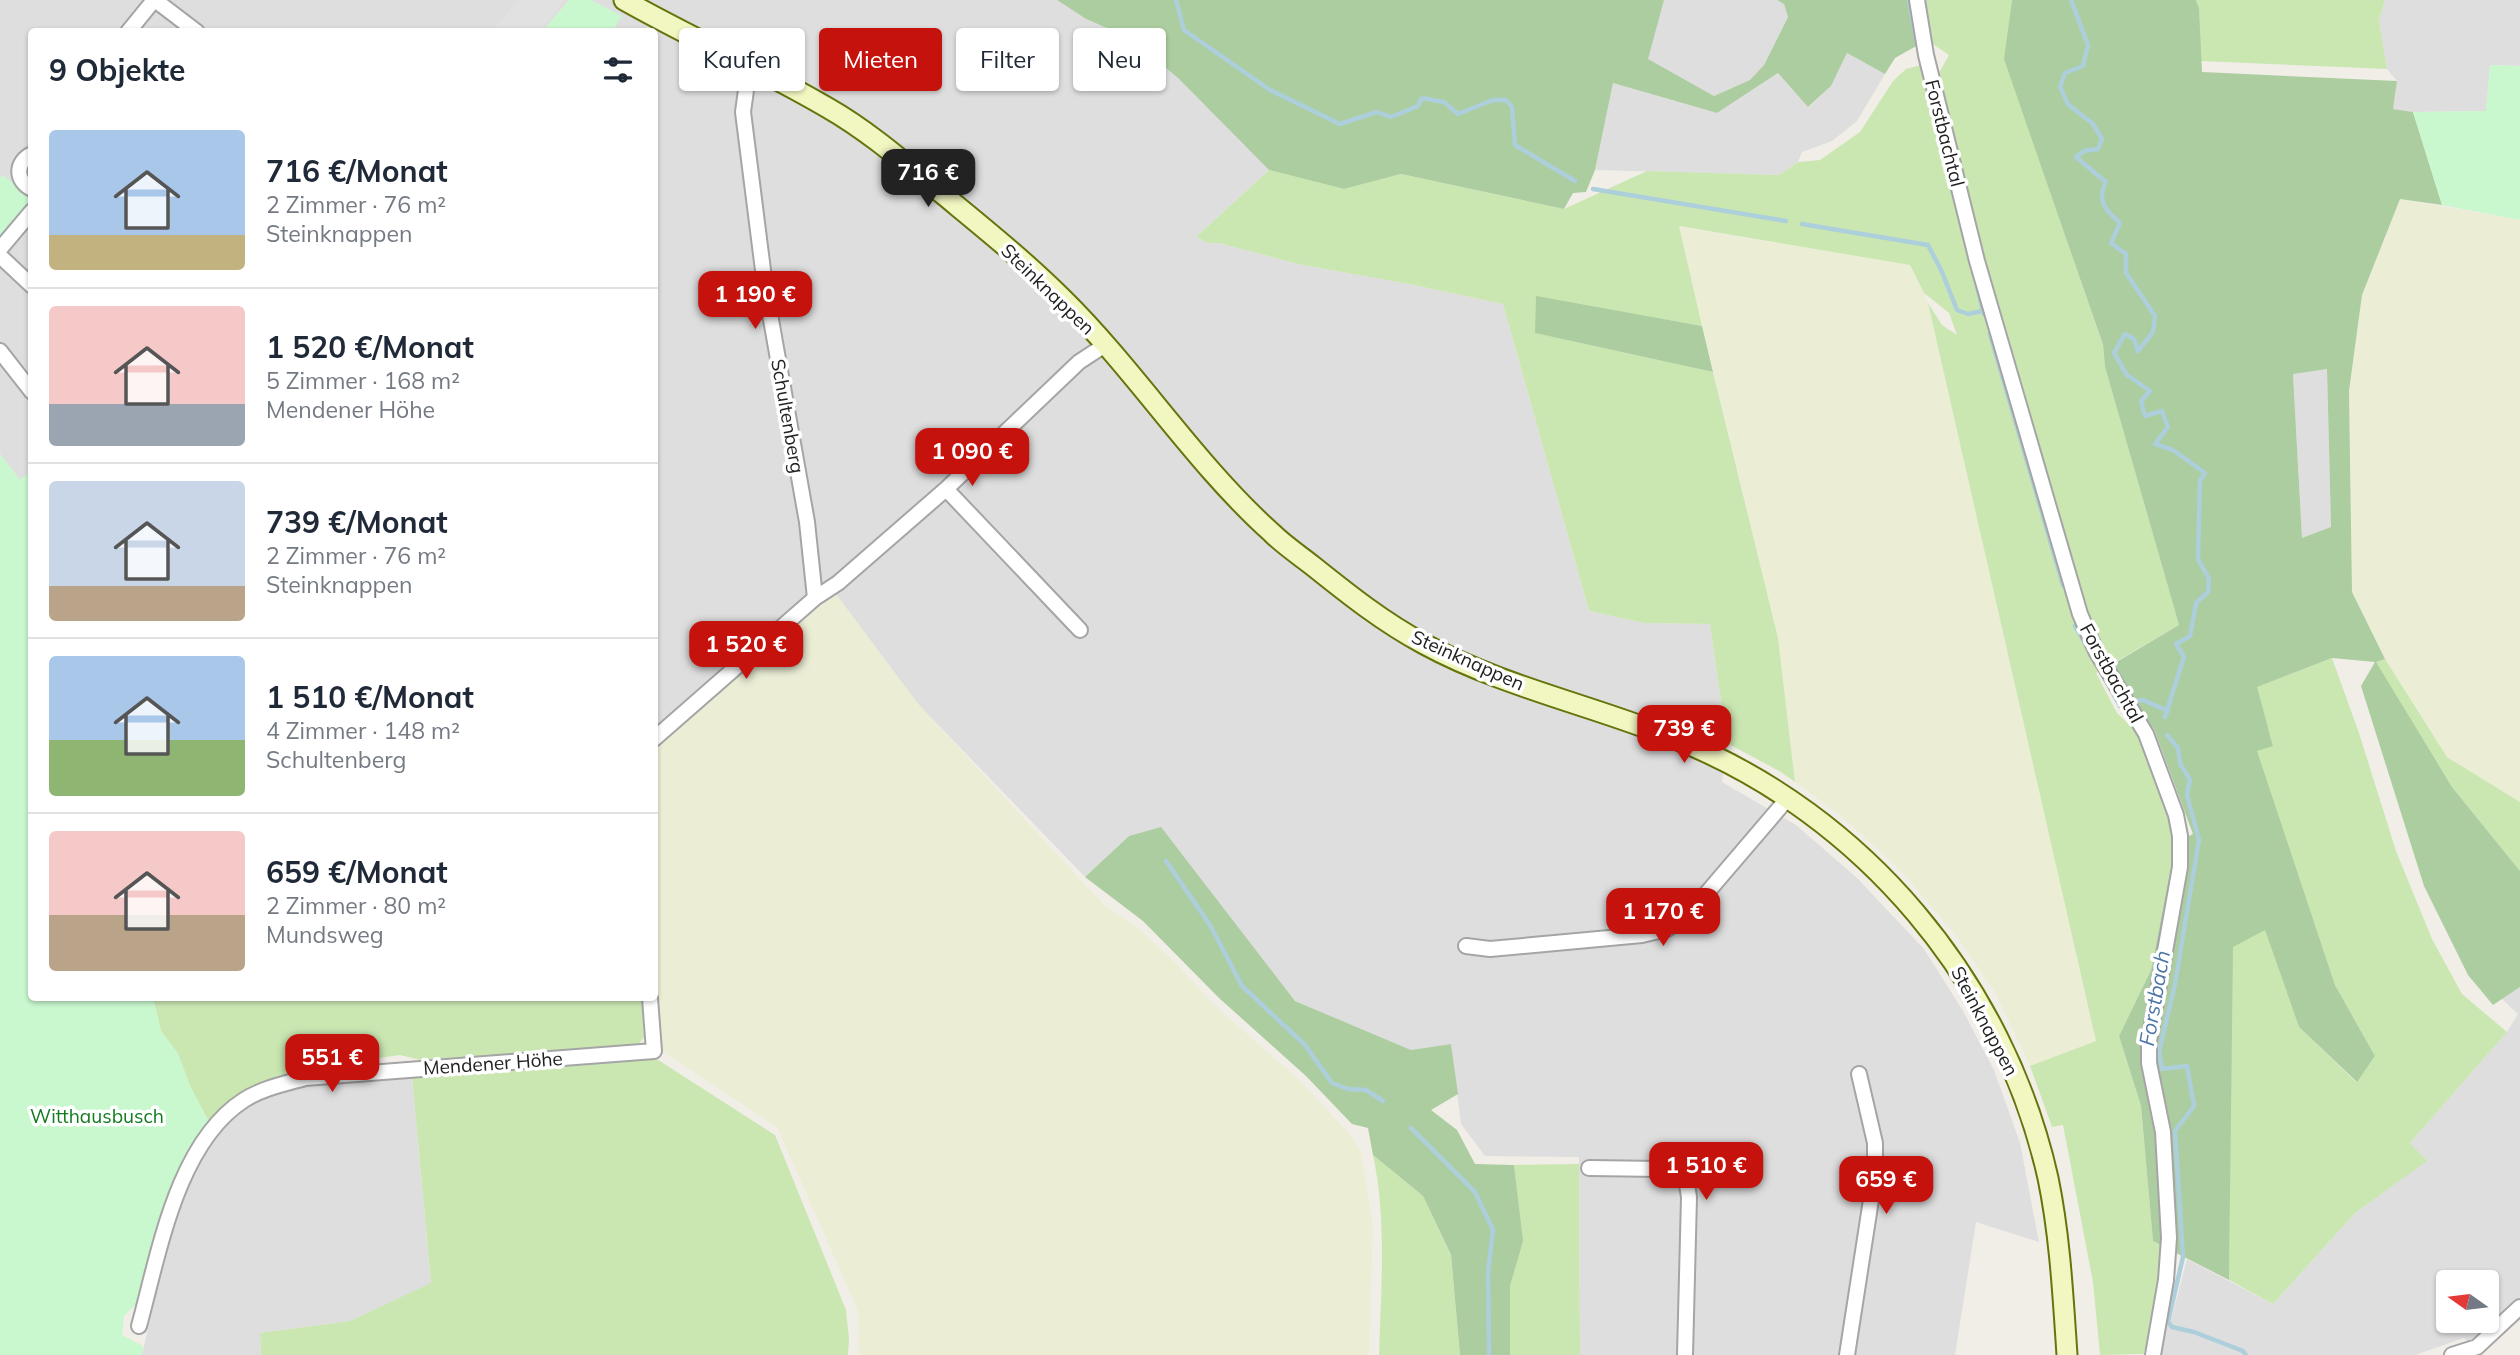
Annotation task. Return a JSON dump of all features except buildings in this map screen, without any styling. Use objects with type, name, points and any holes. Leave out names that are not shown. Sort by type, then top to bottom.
[{"type":"street","points":[[131,28],[155,0],[192,28]]},
{"type":"street","name":"Steinknappen","points":[[624,0],[679,29]]},
{"type":"street","name":"Forstbachtal","points":[[1917,0],[1926,55],[1977,261],[2076,603],[2096,651],[2155,753],[2176,815],[2180,836],[2180,867],[2148,1054],[2163,1132],[2169,1238],[2166,1280],[2153,1355]]},
{"type":"street","name":"Schultenberg","points":[[746,91],[743,112],[765,286],[807,522],[815,598]]},
{"type":"street","name":"Steinknappen","points":[[796,91],[865,131],[1023,261],[1067,303],[1105,345],[1238,500],[1273,535],[1375,615],[1426,646],[1491,675],[1680,740],[1722,761],[1788,798],[1826,825],[1896,890],[1934,934],[1969,984],[2001,1043],[2027,1103],[2047,1174],[2056,1221],[2067,1355]]},
{"type":"street","points":[[28,157],[21,161],[18,171],[21,181],[28,186]]},
{"type":"street","points":[[0,249],[28,216]]},
{"type":"street","points":[[0,256],[28,281]]},
{"type":"street","points":[[658,735],[946,489],[1079,362],[1105,345]]},
{"type":"street","points":[[0,351],[28,387]]},
{"type":"street","points":[[946,489],[1080,630]]},
{"type":"street","points":[[1466,946],[1490,949],[1642,935],[1667,929],[1688,915],[1788,798]]},
{"type":"street","name":"Mendener Höhe","points":[[139,1326],[172,1211],[192,1156],[208,1132],[243,1101],[268,1088],[305,1078],[653,1051],[650,1001]]},
{"type":"street","points":[[1847,1355],[1875,1174],[1875,1143],[1859,1074]]},
{"type":"street","points":[[1588,1167],[1661,1169],[1685,1173],[1689,1197],[1685,1355]]},
{"type":"street","points":[[2452,1355],[2477,1347],[2520,1307]]},
{"type":"shaded area","points":[[0,0],[569,0],[546,28],[28,28],[28,474],[20,480],[0,454],[2,176],[0,179]]},
{"type":"shaded area","points":[[518,0],[565,0],[542,28],[495,28]]},
{"type":"shaded area","points":[[591,0],[1057,0],[1086,19],[1107,28],[1073,28],[1073,91],[1166,91],[1166,68],[1269,170],[1196,237],[1208,243],[1219,243],[1302,265],[1503,304],[1589,611],[1644,623],[1710,624],[1727,743],[1722,782],[1796,825],[1857,878],[1924,949],[1963,1011],[1994,1070],[2020,1143],[2039,1242],[1976,1222],[1955,1355],[1580,1355],[1579,1157],[1485,1156],[1461,1124],[1451,1044],[1411,1050],[1295,1001],[1263,961],[1129,836],[1085,877],[918,704],[835,593],[658,731],[658,28],[614,28],[621,16]]},
{"type":"shaded area","points":[[1664,0],[1777,0],[1784,4],[1788,17],[1764,65],[1750,80],[1714,96],[1647,59]]},
{"type":"shaded area","points":[[2385,0],[2520,0],[2520,66],[2490,65],[2486,111],[2413,112],[2393,109],[2397,81],[2387,69],[2379,21]]},
{"type":"shaded area","points":[[1847,53],[1885,74],[1857,121],[1832,141],[1802,152],[1798,162],[1779,175],[1595,170],[1613,83],[1717,113],[1778,73],[1809,107],[1831,86]]},
{"type":"shaded area","points":[[2327,369],[2331,528],[2302,538],[2293,373]]},
{"type":"shaded area","points":[[2520,987],[2520,1297],[2499,1316],[2499,1270],[2436,1270],[2436,1334],[2479,1334],[2469,1343],[2464,1338],[2415,1355],[2159,1355],[2165,1322],[2170,1324],[2187,1259],[2273,1304],[2355,1213],[2426,1161],[2409,1144],[2507,1032],[2518,1014],[2502,999]]},
{"type":"shaded area","points":[[412,1077],[431,1284],[350,1321],[260,1333],[261,1355],[142,1355],[161,1271],[191,1173],[204,1150],[223,1127],[246,1106],[276,1093],[313,1084]]},
{"type":"green space","points":[[569,0],[591,0],[622,16],[614,28],[546,28]]},
{"type":"green space","points":[[1057,0],[1664,0],[1648,59],[1714,96],[1750,80],[1764,65],[1788,17],[1784,4],[1777,0],[1925,0],[1911,11],[1918,45],[1895,58],[1885,74],[1847,53],[1831,86],[1808,107],[1778,73],[1717,113],[1613,83],[1595,170],[1586,192],[1573,193],[1564,209],[1401,174],[1344,189],[1269,170],[1166,68],[1166,28],[1107,28],[1086,19]]},
{"type":"green space","points":[[1925,0],[2012,0],[2005,59],[2103,346],[2105,367],[2179,625],[2096,673],[2117,713],[2143,738],[2176,842],[2151,970],[2119,1036],[2141,1106],[2153,1241],[2166,1247],[2144,1354],[2100,1355],[2093,1282],[2063,1125],[2052,1127],[2030,1066],[2096,1041],[1928,303],[1942,325],[1957,335],[1949,313],[1924,293],[1910,265],[1679,226],[1702,326],[1536,297],[1536,333],[1713,372],[1778,638],[1795,782],[1727,743],[1710,624],[1644,623],[1589,611],[1503,304],[1302,265],[1219,243],[1208,243],[1196,237],[1269,170],[1344,189],[1401,174],[1564,209],[1647,171],[1779,175],[1798,162],[1820,160],[1860,132],[1893,81],[1906,69],[1921,65],[1938,75],[1949,55],[1930,42]]},
{"type":"green space","points":[[2012,0],[2196,0],[2199,8],[2202,72],[2397,81],[2393,109],[2413,112],[2442,205],[2400,199],[2362,295],[2349,391],[2352,592],[2385,659],[2376,662],[2452,787],[2520,871],[2520,987],[2493,1005],[2468,975],[2424,886],[2361,686],[2375,662],[2332,658],[2257,687],[2273,746],[2257,751],[2335,985],[2375,1056],[2357,1082],[2299,1027],[2265,930],[2233,947],[2229,1280],[2153,1241],[2141,1106],[2119,1036],[2151,970],[2176,842],[2193,834],[2154,729],[2128,698],[2113,664],[2179,625],[2105,367],[2103,345],[2004,59]],"holes":[[[2327,369],[2331,527],[2302,538],[2293,374]]]},
{"type":"green space","points":[[2196,0],[2385,0],[2379,21],[2387,69],[2200,61],[2199,8]]},
{"type":"green space","points":[[2490,65],[2520,66],[2520,220],[2442,205],[2413,112],[2486,111]]},
{"type":"green space","points":[[3,175],[25,193],[28,205],[0,240],[0,179]]},
{"type":"green space","points":[[2400,199],[2520,220],[2520,802],[2447,757],[2385,659],[2352,592],[2349,391],[2362,295]]},
{"type":"green space","points":[[1678,226],[1910,265],[1928,303],[2096,1041],[2030,1066],[1996,994],[1958,938],[1901,871],[1841,816],[1795,782],[1778,638]]},
{"type":"green space","points":[[1536,296],[1702,326],[1713,372],[1535,333]]},
{"type":"green space","name":"Witthausbusch","points":[[0,454],[20,480],[28,473],[28,1001],[154,1001],[161,1031],[178,1054],[190,1086],[209,1122],[183,1163],[140,1300],[124,1316],[122,1335],[143,1346],[142,1355],[0,1355]]},
{"type":"green space","points":[[835,593],[918,704],[1102,903],[1138,928],[1173,960],[1212,1003],[1297,1078],[1349,1133],[1361,1152],[1373,1225],[1369,1355],[859,1355],[858,1311],[777,1127],[660,1050],[656,1001],[658,746]]},
{"type":"green space","points":[[2332,658],[2396,851],[2432,939],[2462,994],[2507,1032],[2410,1143],[2427,1161],[2355,1213],[2273,1304],[2229,1280],[2232,947],[2265,929],[2299,1027],[2356,1082],[2375,1056],[2335,985],[2256,750],[2273,745],[2256,687]]},
{"type":"green space","points":[[2385,659],[2447,757],[2520,802],[2520,871],[2452,787],[2375,662]]},
{"type":"green space","points":[[1161,827],[1295,1001],[1411,1050],[1451,1044],[1458,1094],[1431,1110],[1457,1130],[1475,1164],[1514,1165],[1523,1241],[1510,1286],[1510,1355],[1460,1355],[1451,1255],[1423,1196],[1373,1155],[1368,1128],[1352,1124],[1306,1076],[1219,998],[1143,921],[1085,877],[1129,836]]},
{"type":"green space","points":[[154,1001],[645,1001],[649,1031],[637,1046],[428,1062],[400,1055],[345,1063],[344,1069],[263,1084],[229,1103],[209,1122],[190,1086],[178,1054],[161,1031]]},
{"type":"green space","points":[[652,1056],[775,1135],[846,1310],[848,1355],[261,1355],[260,1333],[350,1321],[431,1283],[412,1077]]},
{"type":"green space","points":[[1373,1155],[1423,1196],[1451,1256],[1460,1355],[1379,1355],[1382,1230]]},
{"type":"green space","points":[[1579,1164],[1580,1355],[1510,1355],[1510,1286],[1522,1241],[1514,1165]]},
{"type":"waterway","points":[[1176,0],[1184,30],[1270,90],[1340,124],[1377,112],[1391,117],[1418,106],[1422,98],[1444,102],[1458,114],[1493,100],[1506,100],[1512,107],[1515,145],[1575,181]]},
{"type":"waterway","points":[[1909,0],[1917,44]]},
{"type":"waterway","name":"Forstbach","points":[[2071,0],[2088,45],[2083,66],[2065,73],[2060,87],[2068,104],[2093,124],[2102,139],[2098,149],[2084,151],[2076,157],[2106,182],[2102,200],[2110,214],[2120,223],[2111,243],[2126,254],[2126,273],[2155,316],[2153,332],[2138,351],[2134,339],[2125,334],[2114,353],[2127,375],[2150,391],[2141,401],[2145,416],[2162,411],[2168,427],[2155,444],[2173,450],[2205,473],[2200,480],[2198,559],[2209,579],[2208,592],[2196,603],[2190,636],[2176,644],[2184,657],[2165,717]]},
{"type":"waterway","points":[[1593,189],[1786,221]]},
{"type":"waterway","points":[[1802,224],[1928,245],[1957,310],[1968,314],[1983,311],[1984,314]]},
{"type":"waterway","points":[[1975,278],[1983,311]]},
{"type":"waterway","points":[[1990,334],[2063,585]]},
{"type":"waterway","points":[[2075,626],[2090,652]]},
{"type":"waterway","points":[[2103,675],[2120,706]]},
{"type":"waterway","points":[[2135,701],[2143,700],[2168,711]]},
{"type":"waterway","name":"Forstbach","points":[[2167,735],[2178,748],[2180,763],[2190,780],[2187,795],[2199,840],[2175,984],[2159,1052],[2162,1069],[2187,1066],[2194,1106],[2175,1131],[2183,1257],[2168,1322],[2172,1327],[2194,1332],[2243,1351],[2246,1355]]},
{"type":"waterway","points":[[1166,861],[1210,925],[1242,986],[1305,1045],[1332,1083],[1348,1089],[1366,1090],[1383,1101]]},
{"type":"waterway","points":[[1411,1128],[1475,1192],[1493,1230],[1488,1272],[1489,1355]]}]
